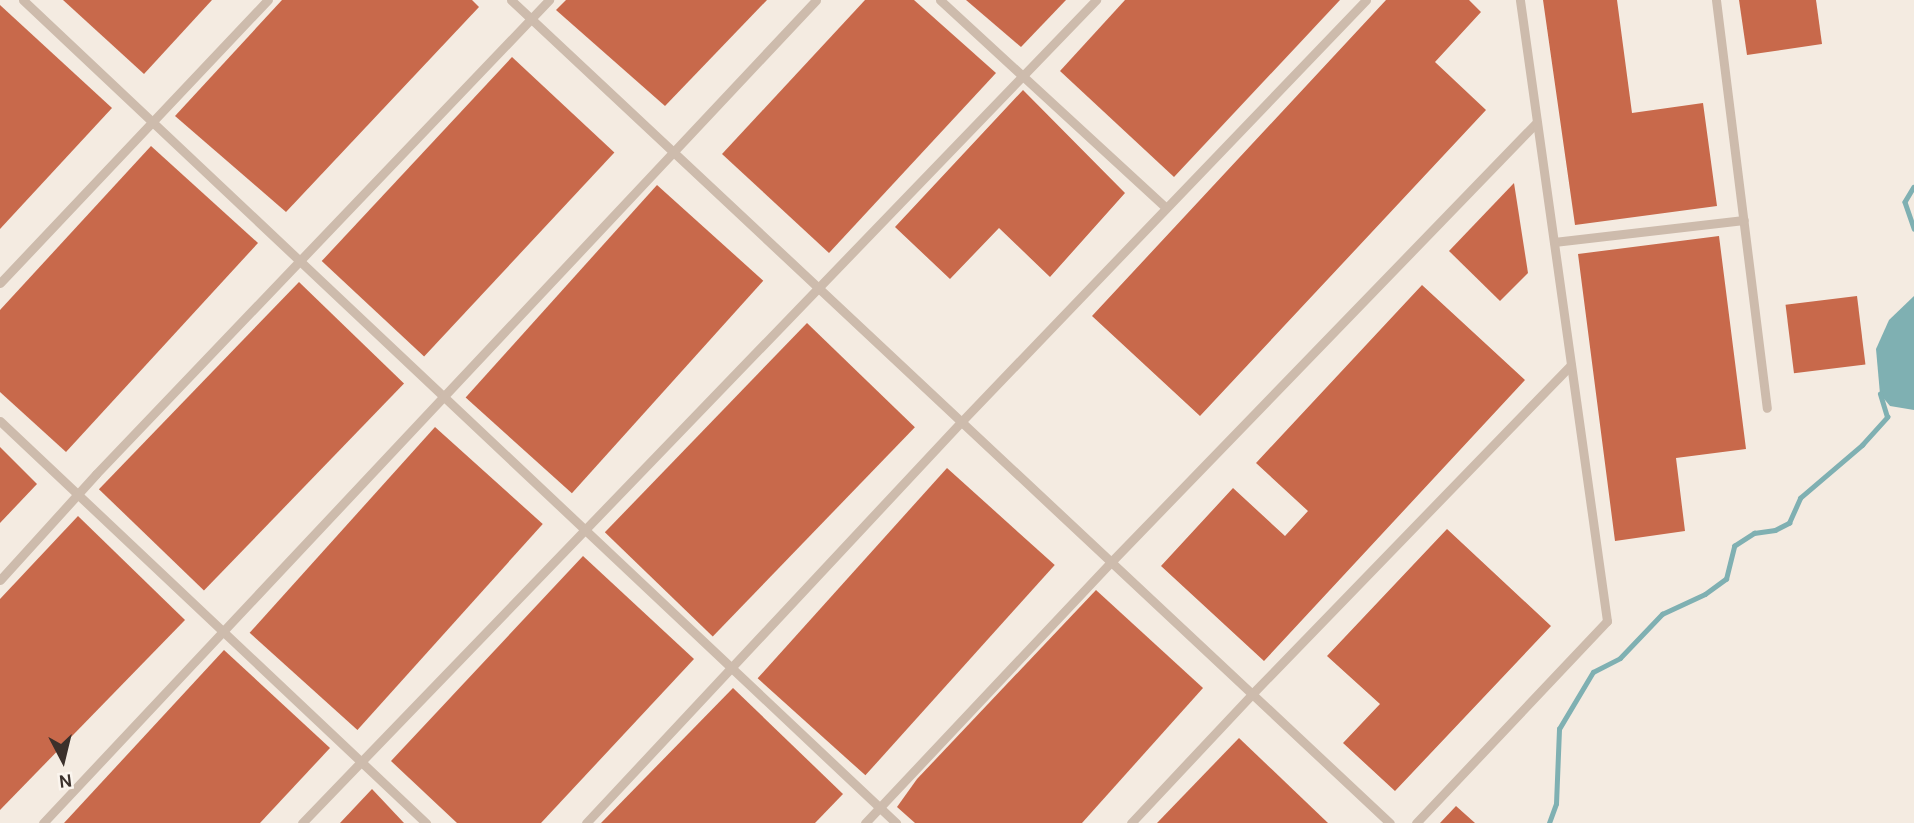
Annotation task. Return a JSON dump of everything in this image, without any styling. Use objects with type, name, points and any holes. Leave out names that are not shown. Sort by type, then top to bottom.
[{"type":"lane","points":[[23,0],[896,823]]},
{"type":"lane","points":[[0,283],[268,0]]},
{"type":"lane","points":[[511,0],[1390,823]]},
{"type":"lane","points":[[0,580],[78,494],[549,0]]},
{"type":"lane","points":[[43,823],[816,0]]},
{"type":"lane","points":[[940,0],[1166,208]]},
{"type":"lane","points":[[302,823],[1097,0]]},
{"type":"lane","points":[[586,823],[961,422],[1366,0]]},
{"type":"lane","points":[[1416,823],[1607,621],[1520,0]]},
{"type":"lane","points":[[1716,0],[1767,408]]},
{"type":"lane","points":[[866,823],[1111,562],[1537,122]]},
{"type":"lane","points":[[1554,242],[1744,219]]},
{"type":"lane","points":[[1131,823],[1252,694],[1571,365]]},
{"type":"lane","points":[[0,421],[426,823]]},
{"type":"water","points":[[1914,296],[1914,410],[1890,406],[1880,394],[1876,349],[1889,320]]},
{"type":"building","points":[[63,0],[212,0],[144,74]]},
{"type":"building","points":[[282,0],[472,0],[479,7],[286,212],[175,116]]},
{"type":"building","points":[[566,0],[767,0],[665,106],[556,10]]},
{"type":"building","points":[[865,0],[914,0],[996,73],[829,253],[722,154]]},
{"type":"building","points":[[966,0],[1066,0],[1021,47]]},
{"type":"building","points":[[1125,0],[1340,0],[1174,177],[1060,71]]},
{"type":"building","points":[[1386,0],[1469,0],[1481,12],[1435,62],[1486,110],[1200,416],[1092,316]]},
{"type":"building","points":[[1543,0],[1617,0],[1632,113],[1703,103],[1717,206],[1575,225]]},
{"type":"building","points":[[1739,0],[1816,0],[1822,44],[1747,55]]},
{"type":"building","points":[[0,5],[112,108],[0,229]]},
{"type":"building","points":[[512,57],[614,152],[424,357],[322,261]]},
{"type":"building","points":[[1023,90],[1125,193],[1050,277],[999,228],[950,279],[895,227]]},
{"type":"building","points":[[151,146],[258,243],[66,452],[0,392],[0,310]]},
{"type":"building","points":[[1514,183],[1528,273],[1500,301],[1449,251]]},
{"type":"building","points":[[657,185],[763,281],[572,493],[466,398]]},
{"type":"building","points":[[1719,236],[1746,449],[1676,458],[1685,531],[1615,541],[1578,254]]},
{"type":"building","points":[[299,282],[404,383],[204,591],[99,489]]},
{"type":"building","points":[[1422,285],[1525,380],[1264,661],[1161,566],[1233,488],[1285,536],[1308,511],[1256,463]]},
{"type":"building","points":[[1857,296],[1865,364],[1794,373],[1786,305]]},
{"type":"building","points":[[807,323],[915,427],[713,637],[605,532]]},
{"type":"building","points":[[435,427],[543,524],[357,730],[250,633]]},
{"type":"building","points":[[0,447],[37,484],[0,523]]},
{"type":"building","points":[[947,468],[1055,565],[865,775],[758,678]]},
{"type":"building","points":[[78,516],[185,620],[0,810],[0,599]]},
{"type":"building","points":[[1447,529],[1551,626],[1395,791],[1343,743],[1380,704],[1327,656]]},
{"type":"building","points":[[583,556],[694,659],[541,823],[457,823],[391,761]]},
{"type":"building","points":[[1096,590],[1203,688],[1082,823],[915,823],[897,807],[917,779]]},
{"type":"building","points":[[224,650],[330,748],[260,823],[64,823]]},
{"type":"building","points":[[733,688],[843,794],[815,823],[601,823]]},
{"type":"building","points":[[1239,738],[1328,823],[1157,823]]},
{"type":"building","points":[[372,789],[404,823],[340,823]]},
{"type":"building","points":[[1456,806],[1475,823],[1440,823]]},
{"type":"waterway","points":[[1914,187],[1905,202],[1914,228]]},
{"type":"waterway","points":[[1549,823],[1556,804],[1559,729],[1593,672],[1620,658],[1662,614],[1705,594],[1726,579],[1734,546],[1754,533],[1775,530],[1789,523],[1800,498],[1862,445],[1887,417],[1880,394]]}]
